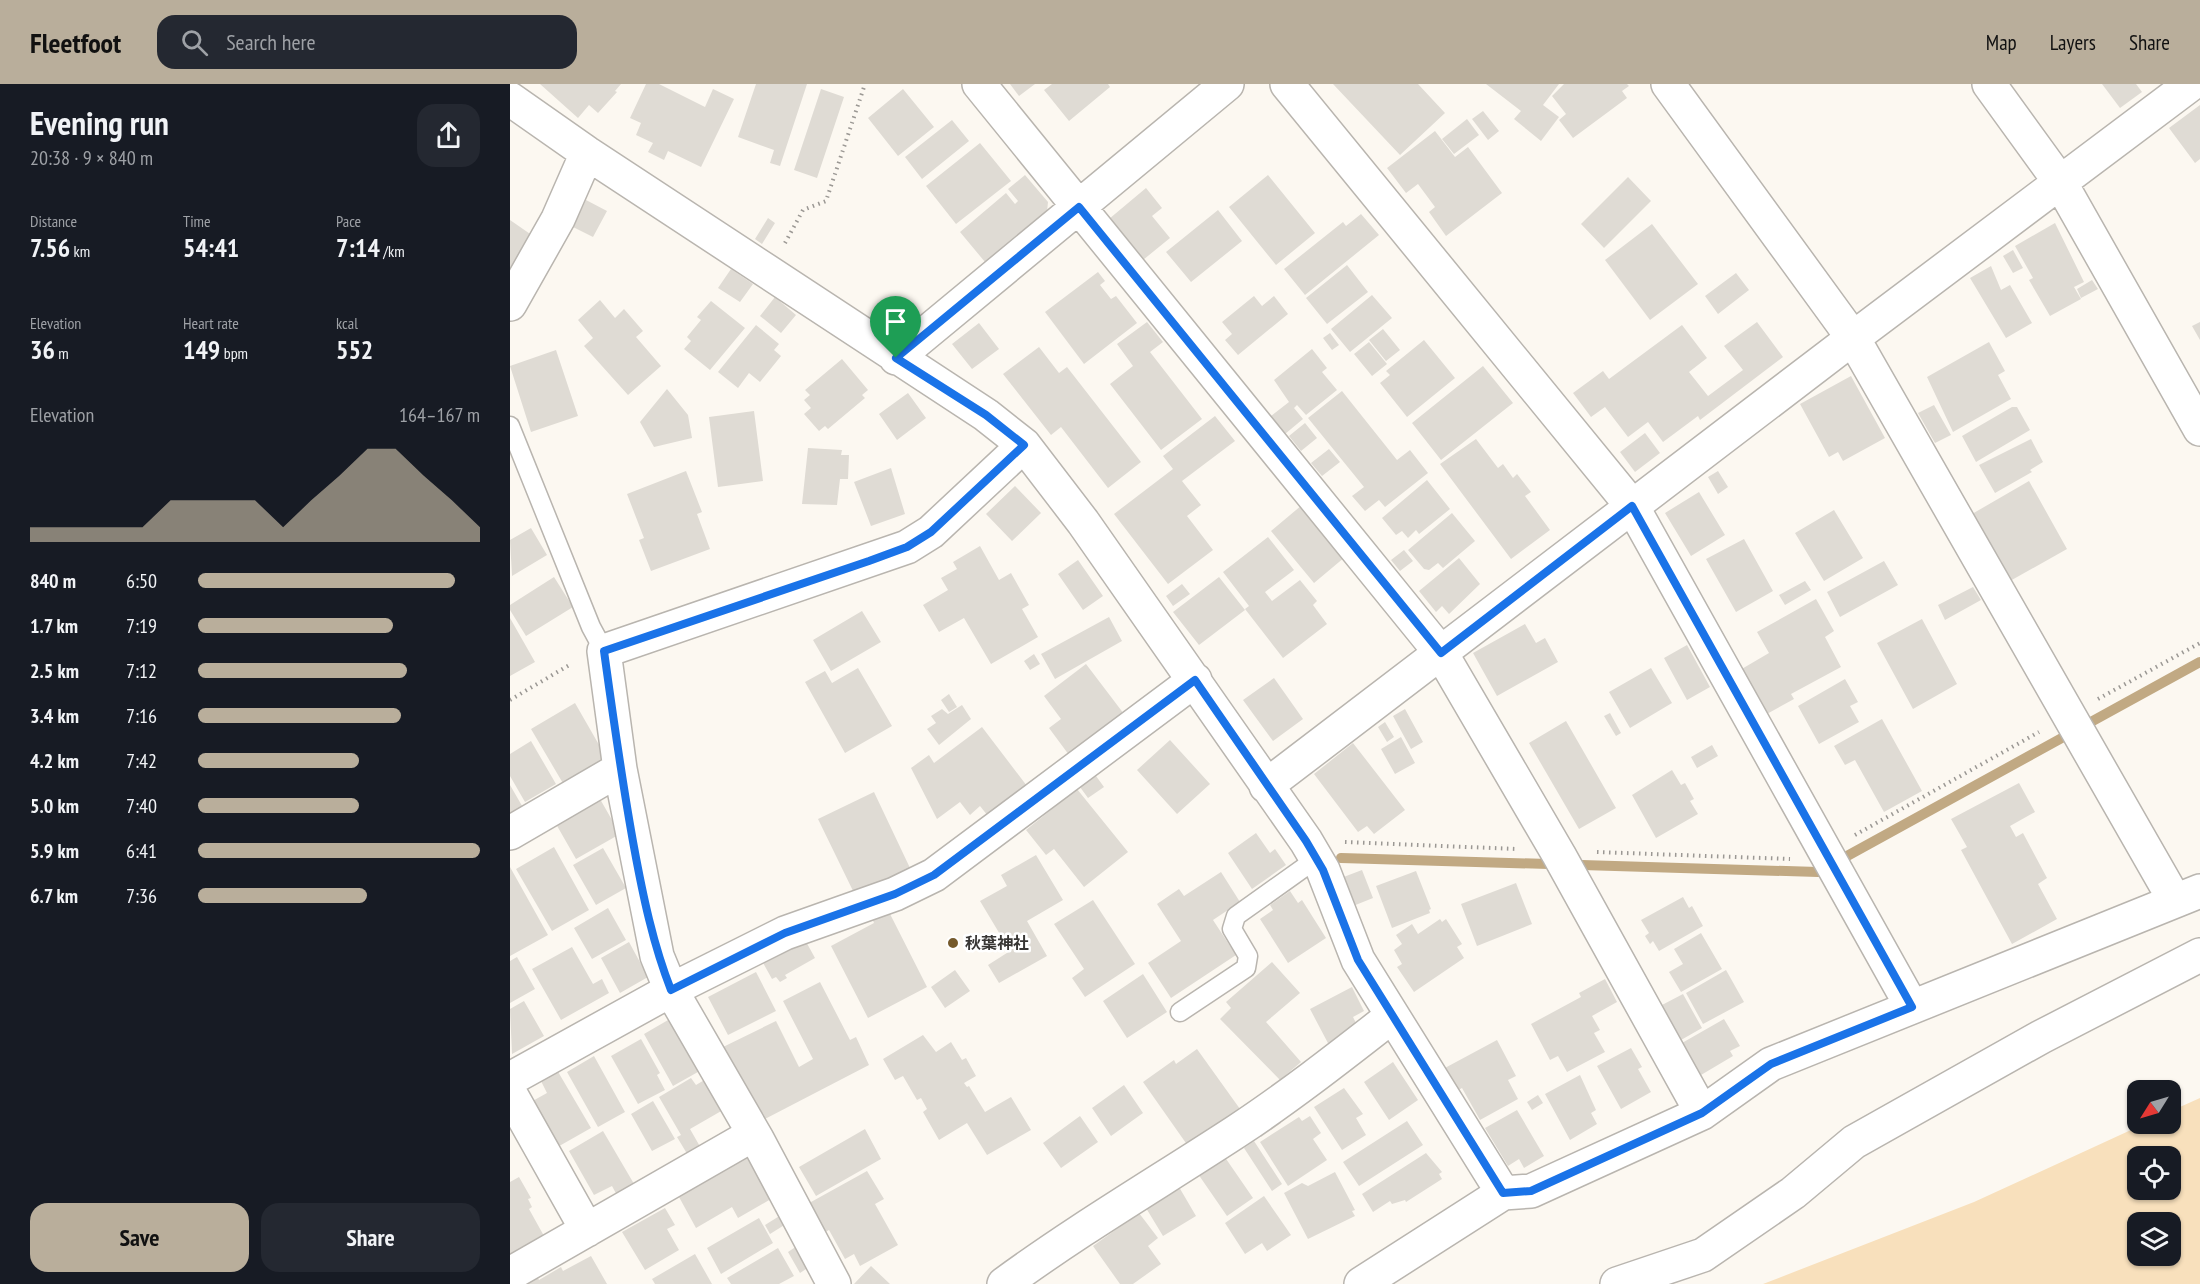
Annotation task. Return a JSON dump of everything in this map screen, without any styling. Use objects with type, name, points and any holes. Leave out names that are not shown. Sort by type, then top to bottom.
[{"type":"street","points":[[979,84],[1441,653],[1565,865],[1702,1113]]},
{"type":"street","points":[[896,358],[1227,84]]},
{"type":"street","points":[[1287,84],[1632,506],[1912,1007]]},
{"type":"street","points":[[1361,1284],[1503,1193],[1531,1191],[1702,1113],[1771,1064],[2187,895],[2076,730],[1853,338],[1668,84]]},
{"type":"street","points":[[1989,84],[2060,182],[2200,429]]},
{"type":"street","points":[[1266,786],[1853,338],[2191,84]]},
{"type":"street","points":[[510,99],[587,153],[986,415],[1024,445],[1083,522],[1195,680],[1316,859],[1358,960],[1391,1017],[1503,1193]]},
{"type":"street","points":[[511,301],[558,219],[587,153]]},
{"type":"street","points":[[827,1282],[754,1134],[671,990],[653,935],[620,769],[604,651],[907,547],[931,532],[1024,445]]},
{"type":"street","points":[[510,1079],[671,990],[785,933],[895,894],[934,875],[1195,680]]},
{"type":"street","points":[[510,833],[620,769]]},
{"type":"street","points":[[1617,1284],[1703,1254],[1793,1193],[1854,1142],[2091,1010],[2200,955]]},
{"type":"street","points":[[1004,1284],[1078,1231],[1238,1130],[1312,1078],[1391,1017]]},
{"type":"street","points":[[510,1094],[587,1230]]},
{"type":"street","points":[[510,1274],[754,1134]]},
{"type":"lane","points":[[510,426],[591,627],[604,651]]},
{"type":"lane","points":[[1180,1012],[1246,968],[1248,956],[1232,929],[1236,916],[1316,859]]},
{"type":"path","points":[[769,271],[803,210],[826,201],[865,84]]},
{"type":"path","points":[[510,700],[592,651],[604,651]]},
{"type":"shaded area","points":[[2200,1098],[2200,1284],[1763,1284],[1974,1202],[2127,1132],[2127,1134],[2181,1134],[2181,1107]]},
{"type":"building","points":[[540,84],[621,84],[615,91],[617,92],[598,113],[589,105],[578,118]]},
{"type":"building","points":[[646,84],[659,84],[705,107],[713,89],[734,99],[701,167],[668,151],[664,160],[648,152],[653,143],[636,135],[641,123],[630,118]]},
{"type":"building","points":[[756,84],[807,84],[780,166],[770,163],[774,150],[738,137]]},
{"type":"building","points":[[1010,84],[1035,84],[1019,96]]},
{"type":"building","points":[[1052,84],[1108,84],[1110,87],[1069,121],[1044,90]]},
{"type":"building","points":[[1333,84],[1418,84],[1445,113],[1400,155]]},
{"type":"building","points":[[1486,84],[1559,84],[1543,105],[1559,117],[1541,141],[1514,119],[1521,111]]},
{"type":"building","points":[[1564,84],[1627,84],[1629,86],[1622,91],[1627,98],[1573,138],[1559,120],[1566,114],[1552,96]]},
{"type":"building","points":[[2102,84],[2136,84],[2142,92],[2120,108]]},
{"type":"building","points":[[821,89],[844,97],[817,178],[794,170]]},
{"type":"building","points":[[903,89],[934,127],[898,156],[868,118]]},
{"type":"building","points":[[2200,105],[2200,159],[2195,163],[2169,128]]},
{"type":"building","points":[[1483,111],[1499,131],[1488,140],[1472,119]]},
{"type":"building","points":[[1467,119],[1479,135],[1454,154],[1442,139]]},
{"type":"building","points":[[952,120],[969,141],[922,179],[905,157]]},
{"type":"building","points":[[1435,131],[1455,157],[1468,147],[1502,193],[1446,236],[1429,212],[1435,207],[1418,184],[1406,193],[1387,168]]},
{"type":"building","points":[[980,143],[1011,181],[956,224],[926,186]]},
{"type":"building","points":[[1025,175],[1048,202],[1047,212],[985,262],[960,232],[1006,193],[1015,204],[1018,201],[1008,189]]},
{"type":"building","points":[[1268,175],[1315,233],[1276,265],[1229,207]]},
{"type":"building","points":[[1628,177],[1651,201],[1604,248],[1581,224]]},
{"type":"building","points":[[1146,188],[1162,208],[1152,216],[1170,238],[1143,260],[1109,219]]},
{"type":"building","points":[[586,200],[607,211],[593,237],[573,227]]},
{"type":"building","points":[[1218,210],[1242,241],[1191,282],[1166,252]]},
{"type":"building","points":[[1361,214],[1379,235],[1305,295],[1284,269],[1343,222],[1346,226]]},
{"type":"building","points":[[768,218],[775,223],[762,244],[755,239]]},
{"type":"building","points":[[510,220],[536,238],[510,276]]},
{"type":"building","points":[[2055,223],[2084,282],[2074,287],[2081,299],[2050,316],[2029,280],[2033,278],[2015,246]]},
{"type":"building","points":[[1652,224],[1698,284],[1650,320],[1605,260]]},
{"type":"building","points":[[2013,250],[2023,268],[2013,273],[2003,256]]},
{"type":"building","points":[[1347,265],[1368,292],[1327,324],[1306,298]]},
{"type":"building","points":[[1991,266],[2001,290],[2010,285],[2032,323],[2006,338],[1970,278]]},
{"type":"building","points":[[731,269],[753,284],[740,302],[718,288]]},
{"type":"building","points":[[1098,272],[1105,281],[1100,285],[1111,299],[1116,296],[1137,323],[1084,364],[1045,312]]},
{"type":"building","points":[[1736,273],[1749,290],[1718,314],[1705,296]]},
{"type":"building","points":[[2092,280],[2098,289],[2081,298],[2077,289]]},
{"type":"building","points":[[1372,295],[1392,318],[1350,352],[1331,329]]},
{"type":"building","points":[[1254,296],[1262,306],[1274,296],[1288,314],[1238,355],[1225,340],[1232,334],[1222,322]]},
{"type":"building","points":[[775,297],[796,315],[781,333],[760,316]]},
{"type":"building","points":[[600,300],[615,318],[624,309],[643,331],[636,337],[661,366],[628,395],[584,346],[593,338],[578,320]]},
{"type":"building","points":[[711,301],[745,328],[710,370],[684,349],[691,341],[687,337],[701,320],[697,317]]},
{"type":"building","points":[[1147,322],[1163,342],[1150,352],[1202,419],[1161,450],[1110,384],[1133,366],[1117,344]]},
{"type":"building","points":[[1757,322],[1783,357],[1700,420],[1698,416],[1663,442],[1648,422],[1628,437],[1605,407],[1591,417],[1573,393],[1603,371],[1609,379],[1682,325],[1707,358],[1689,372],[1708,396],[1743,370],[1724,346]]},
{"type":"building","points":[[2200,322],[2200,340],[2192,326]]},
{"type":"building","points":[[979,323],[999,349],[972,369],[952,344]]},
{"type":"building","points":[[756,325],[779,344],[774,350],[781,356],[760,382],[749,373],[738,388],[718,372]]},
{"type":"building","points":[[1383,329],[1400,350],[1386,361],[1369,340]]},
{"type":"building","points":[[1330,333],[1339,345],[1332,350],[1323,338]]},
{"type":"building","points":[[1424,340],[1455,378],[1407,417],[1380,383],[1390,375],[1386,371]]},
{"type":"building","points":[[1369,342],[1387,364],[1372,376],[1354,354]]},
{"type":"building","points":[[1989,342],[2005,371],[1998,375],[2011,399],[1953,432],[1927,377]]},
{"type":"building","points":[[1039,347],[1059,373],[1067,367],[1141,462],[1108,488],[1061,427],[1051,435],[1003,374]]},
{"type":"building","points":[[1312,349],[1327,368],[1322,372],[1337,390],[1306,415],[1297,405],[1294,408],[1303,419],[1285,434],[1271,416],[1289,402],[1274,380]]},
{"type":"building","points":[[556,350],[578,416],[531,432],[510,366]]},
{"type":"building","points":[[842,359],[868,390],[862,395],[865,398],[828,429],[825,426],[819,431],[804,414],[811,408],[804,400],[810,395],[805,390]]},
{"type":"building","points":[[1483,366],[1513,403],[1441,460],[1412,423]]},
{"type":"building","points":[[1851,376],[1885,438],[1843,461],[1838,452],[1829,457],[1800,404]]},
{"type":"building","points":[[667,389],[688,415],[692,438],[654,447],[640,422]]},
{"type":"building","points":[[1342,391],[1397,460],[1410,450],[1428,473],[1385,507],[1379,500],[1365,511],[1352,496],[1364,487],[1308,418]]},
{"type":"building","points":[[908,393],[926,418],[897,440],[879,414]]},
{"type":"building","points":[[1934,405],[1951,435],[1935,443],[1918,413]]},
{"type":"building","points":[[2012,407],[2017,407],[2030,430],[1976,462],[1962,436]]},
{"type":"building","points":[[754,411],[763,481],[718,487],[709,417]]},
{"type":"building","points":[[1215,416],[1235,441],[1182,481],[1201,505],[1187,516],[1213,550],[1168,584],[1114,514],[1173,469],[1163,456]]},
{"type":"building","points":[[1305,423],[1317,438],[1301,451],[1289,436]]},
{"type":"building","points":[[1645,433],[1660,453],[1635,472],[1620,452]]},
{"type":"building","points":[[1476,439],[1498,468],[1503,464],[1513,478],[1517,474],[1531,492],[1525,496],[1550,530],[1511,559],[1440,464]]},
{"type":"building","points":[[2031,439],[2043,462],[2030,470],[2032,472],[1995,493],[1979,465]]},
{"type":"building","points":[[808,448],[842,450],[841,455],[849,455],[848,479],[840,479],[837,505],[802,504]]},
{"type":"building","points":[[1329,449],[1340,462],[1322,476],[1311,463]]},
{"type":"building","points":[[891,468],[905,514],[871,526],[854,482]]},
{"type":"building","points":[[686,471],[702,512],[697,514],[710,549],[651,571],[639,540],[644,538],[627,494]]},
{"type":"building","points":[[1718,471],[1728,487],[1718,494],[1708,477]]},
{"type":"building","points":[[1427,480],[1450,509],[1419,534],[1416,530],[1408,538],[1402,531],[1396,535],[1382,518]]},
{"type":"building","points":[[2029,481],[2067,549],[2010,581],[1972,514]]},
{"type":"building","points":[[1015,486],[1041,513],[1012,541],[986,514]]},
{"type":"building","points":[[1699,492],[1725,535],[1691,556],[1665,513]]},
{"type":"building","points":[[1302,505],[1345,557],[1314,583],[1271,531]]},
{"type":"building","points":[[1834,510],[1863,558],[1824,581],[1795,533]]},
{"type":"building","points":[[1452,513],[1475,541],[1443,568],[1438,563],[1429,570],[1424,569],[1408,550]]},
{"type":"building","points":[[531,528],[547,555],[512,576],[510,540]]},
{"type":"building","points":[[1268,537],[1294,570],[1265,592],[1272,601],[1300,580],[1317,601],[1313,605],[1327,624],[1283,658],[1245,609],[1249,606],[1223,572]]},
{"type":"building","points":[[1744,539],[1773,591],[1736,612],[1706,559]]},
{"type":"building","points":[[980,546],[999,580],[1011,573],[1029,605],[1022,609],[1038,637],[991,664],[964,618],[939,632],[923,605],[948,590],[941,578],[957,569],[953,562]]},
{"type":"building","points":[[1404,550],[1413,561],[1400,571],[1391,560]]},
{"type":"building","points":[[1459,558],[1480,584],[1449,614],[1442,606],[1436,612],[1419,591]]},
{"type":"building","points":[[1078,560],[1103,596],[1083,610],[1058,574]]},
{"type":"building","points":[[1884,561],[1898,585],[1840,617],[1827,592]]},
{"type":"building","points":[[554,577],[573,607],[526,636],[510,610],[510,605]]},
{"type":"building","points":[[1219,577],[1245,610],[1199,645],[1173,612]]},
{"type":"building","points":[[1805,581],[1811,590],[1785,605],[1779,595]]},
{"type":"building","points":[[1182,584],[1190,594],[1173,606],[1166,596]]},
{"type":"building","points":[[1973,587],[1981,600],[1945,620],[1938,605]]},
{"type":"building","points":[[1816,599],[1834,631],[1825,637],[1841,667],[1791,694],[1794,699],[1765,715],[1740,670],[1769,653],[1757,632]]},
{"type":"building","points":[[862,611],[881,642],[831,671],[813,640]]},
{"type":"building","points":[[1109,617],[1122,641],[1055,679],[1041,654]]},
{"type":"building","points":[[510,618],[535,662],[510,676]]},
{"type":"building","points":[[1922,619],[1957,684],[1913,709],[1877,643]]},
{"type":"building","points":[[1525,624],[1536,643],[1545,638],[1558,662],[1497,696],[1473,653]]},
{"type":"building","points":[[1687,645],[1710,687],[1687,700],[1664,658]]},
{"type":"building","points":[[1034,654],[1040,664],[1030,670],[1024,661]]},
{"type":"building","points":[[1086,664],[1124,714],[1069,755],[1049,728],[1061,719],[1044,696]]},
{"type":"building","points":[[858,668],[892,726],[845,753],[805,682],[825,671],[832,683]]},
{"type":"building","points":[[1651,668],[1672,703],[1630,728],[1609,692]]},
{"type":"building","points":[[1274,678],[1303,719],[1273,741],[1243,700]]},
{"type":"building","points":[[1845,679],[1858,702],[1850,706],[1859,722],[1819,744],[1798,706]]},
{"type":"building","points":[[949,694],[957,707],[949,712],[941,700]]},
{"type":"building","points":[[575,703],[606,757],[600,764],[564,785],[531,729]]},
{"type":"building","points":[[962,705],[971,719],[939,745],[927,729],[936,723],[931,716],[942,709],[948,714]]},
{"type":"building","points":[[1405,709],[1423,742],[1411,749],[1393,716]]},
{"type":"building","points":[[1610,713],[1621,733],[1616,736],[1604,716]]},
{"type":"building","points":[[1882,719],[1922,791],[1884,812],[1855,760],[1845,765],[1834,746]]},
{"type":"building","points":[[1566,721],[1616,808],[1579,829],[1529,743]]},
{"type":"building","points":[[1385,722],[1394,737],[1387,742],[1378,727]]},
{"type":"building","points":[[982,727],[1027,786],[988,816],[980,806],[970,815],[960,802],[937,819],[911,768],[929,755],[934,763]]},
{"type":"building","points":[[1401,737],[1415,763],[1395,774],[1381,749]]},
{"type":"building","points":[[1170,740],[1210,784],[1177,814],[1137,770]]},
{"type":"building","points":[[531,741],[556,784],[525,802],[510,776],[510,754]]},
{"type":"building","points":[[1353,743],[1405,810],[1374,834],[1367,826],[1358,832],[1314,774]]},
{"type":"building","points":[[1712,745],[1718,756],[1697,768],[1691,757]]},
{"type":"building","points":[[1672,770],[1681,785],[1685,783],[1694,799],[1690,801],[1698,814],[1656,838],[1632,795]]},
{"type":"building","points":[[1096,776],[1104,787],[1088,798],[1080,787]]},
{"type":"building","points":[[2019,783],[2035,812],[2010,826],[2016,837],[2023,833],[2047,878],[2038,884],[2057,919],[2012,944],[1961,850],[1967,847],[1951,819]]},
{"type":"building","points":[[510,785],[525,811],[510,820]]},
{"type":"building","points":[[1077,789],[1128,852],[1084,887],[1054,849],[1046,855],[1026,830]]},
{"type":"building","points":[[874,792],[910,868],[855,895],[818,819]]},
{"type":"building","points":[[600,799],[620,834],[576,859],[556,824]]},
{"type":"building","points":[[1256,833],[1270,853],[1275,849],[1286,865],[1252,889],[1228,853]]},
{"type":"building","points":[[554,847],[589,910],[552,931],[516,869]]},
{"type":"building","points":[[603,848],[626,888],[596,905],[573,865]]},
{"type":"building","points":[[1036,855],[1063,900],[1027,921],[1047,956],[999,983],[988,965],[1010,951],[980,901],[1007,886],[1001,875]]},
{"type":"building","points":[[510,867],[548,935],[510,956]]},
{"type":"building","points":[[1362,870],[1373,898],[1353,906],[1341,878]]},
{"type":"building","points":[[1416,871],[1431,909],[1430,913],[1392,928],[1376,886]]},
{"type":"building","points":[[1221,872],[1240,902],[1213,920],[1236,955],[1171,998],[1148,963],[1181,941],[1157,904],[1179,889],[1184,896]]},
{"type":"building","points":[[1516,883],[1532,924],[1477,946],[1461,904]]},
{"type":"building","points":[[1290,891],[1298,903],[1302,900],[1326,938],[1288,963],[1260,919],[1273,910],[1270,905]]},
{"type":"building","points":[[1683,897],[1689,908],[1692,906],[1703,926],[1659,951],[1653,941],[1650,944],[1645,936],[1649,933],[1641,920]]},
{"type":"building","points":[[1093,900],[1135,964],[1085,997],[1072,978],[1084,969],[1054,924]]},
{"type":"building","points":[[608,908],[626,940],[592,959],[574,928]]},
{"type":"building","points":[[888,910],[927,987],[868,1018],[831,946],[874,923],[872,918]]},
{"type":"building","points":[[1440,919],[1442,922],[1446,919],[1462,944],[1457,947],[1464,958],[1414,992],[1397,967],[1402,964],[1394,950],[1402,944],[1396,935],[1412,924],[1418,934]]},
{"type":"building","points":[[1701,933],[1722,969],[1681,992],[1669,972],[1683,964],[1674,949]]},
{"type":"building","points":[[804,938],[815,958],[785,975],[787,978],[780,982],[776,977],[772,979],[762,961]]},
{"type":"building","points":[[629,942],[648,977],[620,993],[601,958]]},
{"type":"building","points":[[572,947],[593,984],[602,979],[609,993],[561,1020],[532,969]]},
{"type":"building","points":[[517,957],[535,989],[510,1003],[510,961]]},
{"type":"building","points":[[1272,962],[1300,993],[1266,1022],[1301,1062],[1280,1080],[1220,1019],[1231,1008],[1226,1002]]},
{"type":"building","points":[[955,970],[970,991],[945,1008],[931,987]]},
{"type":"building","points":[[1726,970],[1744,1002],[1703,1024],[1686,993]]},
{"type":"building","points":[[756,972],[776,1011],[728,1035],[708,997]]},
{"type":"building","points":[[1143,974],[1167,1012],[1127,1038],[1103,1001]]},
{"type":"building","points":[[1605,979],[1617,1002],[1592,1016],[1600,1030],[1594,1033],[1605,1052],[1567,1072],[1558,1056],[1550,1060],[1531,1024],[1581,997],[1579,993]]},
{"type":"building","points":[[820,982],[850,1040],[856,1037],[869,1065],[763,1120],[721,1048],[776,1021],[799,1067],[813,1059],[783,1001]]},
{"type":"building","points":[[1352,987],[1364,1011],[1353,1017],[1359,1029],[1329,1045],[1310,1009]]},
{"type":"building","points":[[1683,994],[1702,1028],[1681,1040],[1662,1005]]},
{"type":"building","points":[[524,1001],[544,1036],[512,1054],[510,1009]]},
{"type":"building","points":[[675,1016],[705,1068],[673,1086],[644,1034]]},
{"type":"building","points":[[1724,1019],[1740,1046],[1730,1051],[1733,1056],[1701,1075],[1682,1043]]},
{"type":"building","points":[[923,1035],[936,1052],[951,1042],[962,1060],[966,1058],[976,1076],[964,1083],[967,1087],[969,1086],[985,1112],[1011,1097],[1031,1130],[987,1155],[967,1123],[939,1140],[923,1112],[927,1109],[921,1098],[917,1100],[903,1076],[895,1080],[883,1059]]},
{"type":"building","points":[[641,1039],[660,1073],[657,1075],[665,1090],[638,1104],[611,1056]]},
{"type":"building","points":[[1497,1040],[1516,1076],[1508,1080],[1518,1099],[1480,1120],[1462,1088],[1455,1092],[1443,1069]]},
{"type":"building","points":[[1631,1048],[1642,1067],[1638,1069],[1651,1092],[1621,1109],[1597,1066]]},
{"type":"building","points":[[1197,1049],[1240,1109],[1188,1146],[1143,1082],[1174,1060],[1176,1064]]},
{"type":"building","points":[[594,1056],[625,1112],[598,1127],[567,1072]]},
{"type":"building","points":[[1393,1062],[1418,1100],[1389,1120],[1364,1082]]},
{"type":"building","points":[[557,1070],[591,1128],[554,1149],[529,1103],[547,1093],[540,1079]]},
{"type":"building","points":[[1580,1075],[1596,1110],[1591,1113],[1597,1124],[1570,1140],[1545,1094]]},
{"type":"building","points":[[691,1078],[696,1085],[706,1079],[723,1110],[690,1129],[702,1150],[689,1157],[677,1137],[681,1135],[659,1097]]},
{"type":"building","points":[[1124,1085],[1143,1113],[1111,1136],[1092,1108]]},
{"type":"building","points":[[1344,1088],[1363,1114],[1356,1118],[1366,1135],[1342,1150],[1314,1107]]},
{"type":"building","points":[[1538,1095],[1543,1103],[1532,1110],[1527,1102]]},
{"type":"building","points":[[653,1101],[675,1139],[652,1151],[631,1114]]},
{"type":"building","points":[[1517,1110],[1544,1156],[1524,1168],[1519,1159],[1508,1166],[1485,1128]]},
{"type":"building","points":[[1080,1116],[1098,1142],[1061,1168],[1043,1143]]},
{"type":"building","points":[[1276,1116],[1281,1123],[1261,1137],[1256,1130]]},
{"type":"building","points":[[1310,1116],[1321,1133],[1313,1139],[1327,1160],[1288,1186],[1260,1142],[1299,1117],[1302,1121]]},
{"type":"building","points":[[1407,1121],[1423,1145],[1359,1186],[1343,1162]]},
{"type":"building","points":[[865,1129],[881,1159],[816,1196],[799,1167]]},
{"type":"building","points":[[603,1131],[637,1189],[619,1199],[612,1186],[594,1195],[569,1151]]},
{"type":"building","points":[[1254,1141],[1282,1184],[1272,1191],[1244,1148]]},
{"type":"building","points":[[744,1153],[771,1199],[738,1218],[732,1207],[696,1228],[679,1197],[714,1176]]},
{"type":"building","points":[[1222,1153],[1253,1198],[1227,1216],[1196,1171]]},
{"type":"building","points":[[1426,1153],[1442,1172],[1439,1174],[1442,1179],[1406,1202],[1405,1200],[1392,1204],[1390,1201],[1373,1212],[1362,1194]]},
{"type":"building","points":[[867,1171],[884,1199],[875,1204],[898,1245],[860,1266],[854,1254],[845,1259],[829,1230],[818,1236],[802,1207]]},
{"type":"building","points":[[1335,1172],[1355,1210],[1352,1211],[1355,1216],[1308,1239],[1284,1193],[1302,1183],[1308,1186]]},
{"type":"building","points":[[519,1177],[531,1198],[528,1199],[532,1207],[529,1209],[544,1236],[510,1255],[510,1182]]},
{"type":"building","points":[[1179,1187],[1196,1216],[1163,1236],[1146,1208]]},
{"type":"building","points":[[1264,1196],[1291,1235],[1267,1251],[1262,1243],[1245,1254],[1225,1223]]},
{"type":"building","points":[[665,1208],[675,1225],[667,1229],[679,1250],[645,1270],[622,1232]]},
{"type":"building","points":[[1139,1213],[1158,1238],[1148,1246],[1161,1264],[1133,1284],[1120,1284],[1093,1246]]},
{"type":"building","points":[[781,1215],[786,1224],[770,1234],[765,1225]]},
{"type":"building","points":[[759,1218],[773,1243],[721,1274],[707,1248]]},
{"type":"building","points":[[797,1246],[809,1267],[800,1273],[788,1252]]},
{"type":"building","points":[[778,1248],[794,1276],[779,1284],[731,1284],[727,1278]]},
{"type":"building","points":[[695,1254],[712,1284],[655,1284],[652,1279]]},
{"type":"building","points":[[591,1256],[607,1284],[514,1284],[535,1272],[539,1280],[561,1267],[563,1271]]},
{"type":"building","points":[[871,1266],[890,1284],[854,1284]]},
{"type":"waterway","points":[[1341,858],[1818,872],[2200,662]]},
{"type":"place","name":"秋葉神社","points":[[953,943]]},
{"type":"route","points":[[1079,207],[1441,653],[1632,506],[1912,1007],[1771,1064],[1716,1106],[1531,1191],[1503,1193],[1391,1017],[1358,960],[1323,870],[1306,841],[1195,680],[934,875],[895,894],[785,933],[671,990],[657,956],[641,883],[620,769],[604,651],[907,547],[931,532],[1024,445],[986,415],[896,358],[1079,207]]}]
